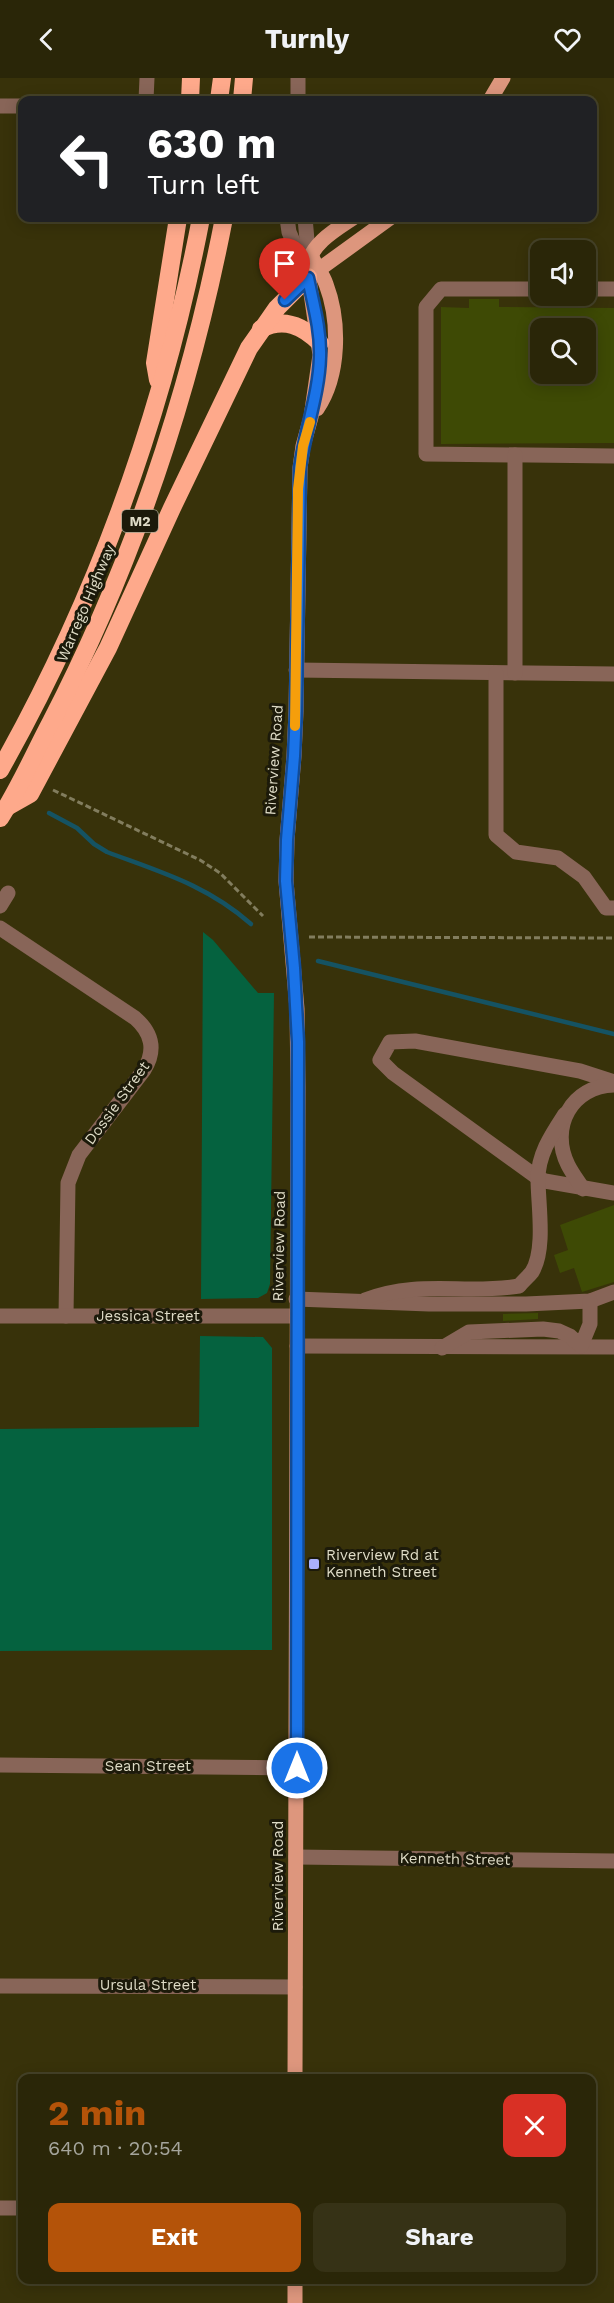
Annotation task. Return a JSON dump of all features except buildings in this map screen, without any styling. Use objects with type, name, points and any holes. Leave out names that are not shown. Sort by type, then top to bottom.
[{"type":"highway","points":[[190,96],[191,78]]},
{"type":"highway","points":[[220,96],[222,78]]},
{"type":"highway","points":[[242,96],[244,78]]},
{"type":"highway","points":[[160,387],[154,363],[177,222]]},
{"type":"highway","name":"Warrego Highway","points":[[0,770],[40,697],[101,561],[125,499],[179,319],[200,222]]},
{"type":"highway","name":"Warrego Highway","points":[[4,812],[78,669],[103,614],[147,500],[175,417],[197,338],[223,222]]},
{"type":"highway","points":[[4,812],[30,794],[108,648],[249,348],[285,300],[311,274]]},
{"type":"highway","points":[[261,329],[276,324],[292,324],[306,330],[320,343]]},
{"type":"main road","points":[[492,96],[503,78]]},
{"type":"main road","points":[[311,255],[324,239],[347,222]]},
{"type":"main road","points":[[311,274],[384,222]]},
{"type":"main road","name":"Riverview Road","points":[[295,2074],[297,1031],[286,881],[294,756],[298,489],[303,446],[311,417],[320,365],[311,255]]},
{"type":"main road","name":"Riverview Road","points":[[311,274],[326,285],[335,326],[335,349],[329,385],[311,417]]},
{"type":"main road","points":[[295,2284],[295,2303]]},
{"type":"street","points":[[146,96],[147,78]]},
{"type":"street","points":[[298,78],[298,96]]},
{"type":"street","points":[[0,106],[18,106]]},
{"type":"street","points":[[288,222],[289,232],[311,274]]},
{"type":"street","points":[[305,222],[311,255]]},
{"type":"street","points":[[530,289],[441,289],[426,307],[426,454],[614,456]]},
{"type":"street","points":[[596,289],[614,289]]},
{"type":"street","points":[[515,455],[515,673]]},
{"type":"street","points":[[296,670],[614,674]]},
{"type":"street","points":[[496,673],[496,835],[516,852],[558,858],[584,877],[606,908],[614,908]]},
{"type":"street","name":"Dossie Street","points":[[0,928],[135,1018],[143,1025],[152,1043],[150,1061],[79,1155],[72,1169],[67,1196],[66,1316]]},
{"type":"street","points":[[614,1083],[580,1071],[415,1041],[390,1042],[380,1060],[538,1178],[614,1193]]},
{"type":"street","points":[[365,1300],[413,1288],[519,1286],[533,1270],[538,1250],[540,1195],[538,1178],[546,1146],[565,1114],[580,1096],[603,1085],[614,1083]]},
{"type":"street","points":[[565,1114],[563,1150],[568,1164],[583,1188]]},
{"type":"street","points":[[296,1299],[429,1304],[526,1304],[590,1300],[614,1292]]},
{"type":"street","points":[[581,1346],[590,1324],[590,1300]]},
{"type":"street","name":"Jessica Street","points":[[0,1317],[296,1316]]},
{"type":"street","points":[[297,1346],[614,1347]]},
{"type":"street","name":"Sean Street","points":[[0,1765],[297,1768]]},
{"type":"street","name":"Kenneth Street","points":[[296,1857],[614,1861]]},
{"type":"street","name":"Ursula Street","points":[[0,1986],[295,1987]]},
{"type":"street","points":[[0,2208],[18,2208]]},
{"type":"path","points":[[53,790],[205,863],[220,873],[263,916]]},
{"type":"path","points":[[309,937],[614,938]]},
{"type":"green space","points":[[203,932],[213,940],[258,993],[274,993],[270,1284],[267,1293],[258,1298],[201,1299]]},
{"type":"green space","points":[[200,1336],[263,1337],[272,1348],[272,1650],[0,1651],[0,1429],[199,1427]]},
{"type":"waterway","points":[[49,813],[77,828],[94,844],[107,852],[200,889],[251,924]]},
{"type":"waterway","points":[[318,961],[614,1034]]},
{"type":"slow traffic","points":[[295,726],[298,489],[303,446],[310,422]]},
{"type":"place","name":"Riverview Rd at Kenneth Street","points":[[314,1564]]},
{"type":"route","points":[[285,300],[308,278],[320,343],[320,365],[311,417],[303,446],[298,489],[296,711],[286,881],[298,1042],[297,1768]]}]
